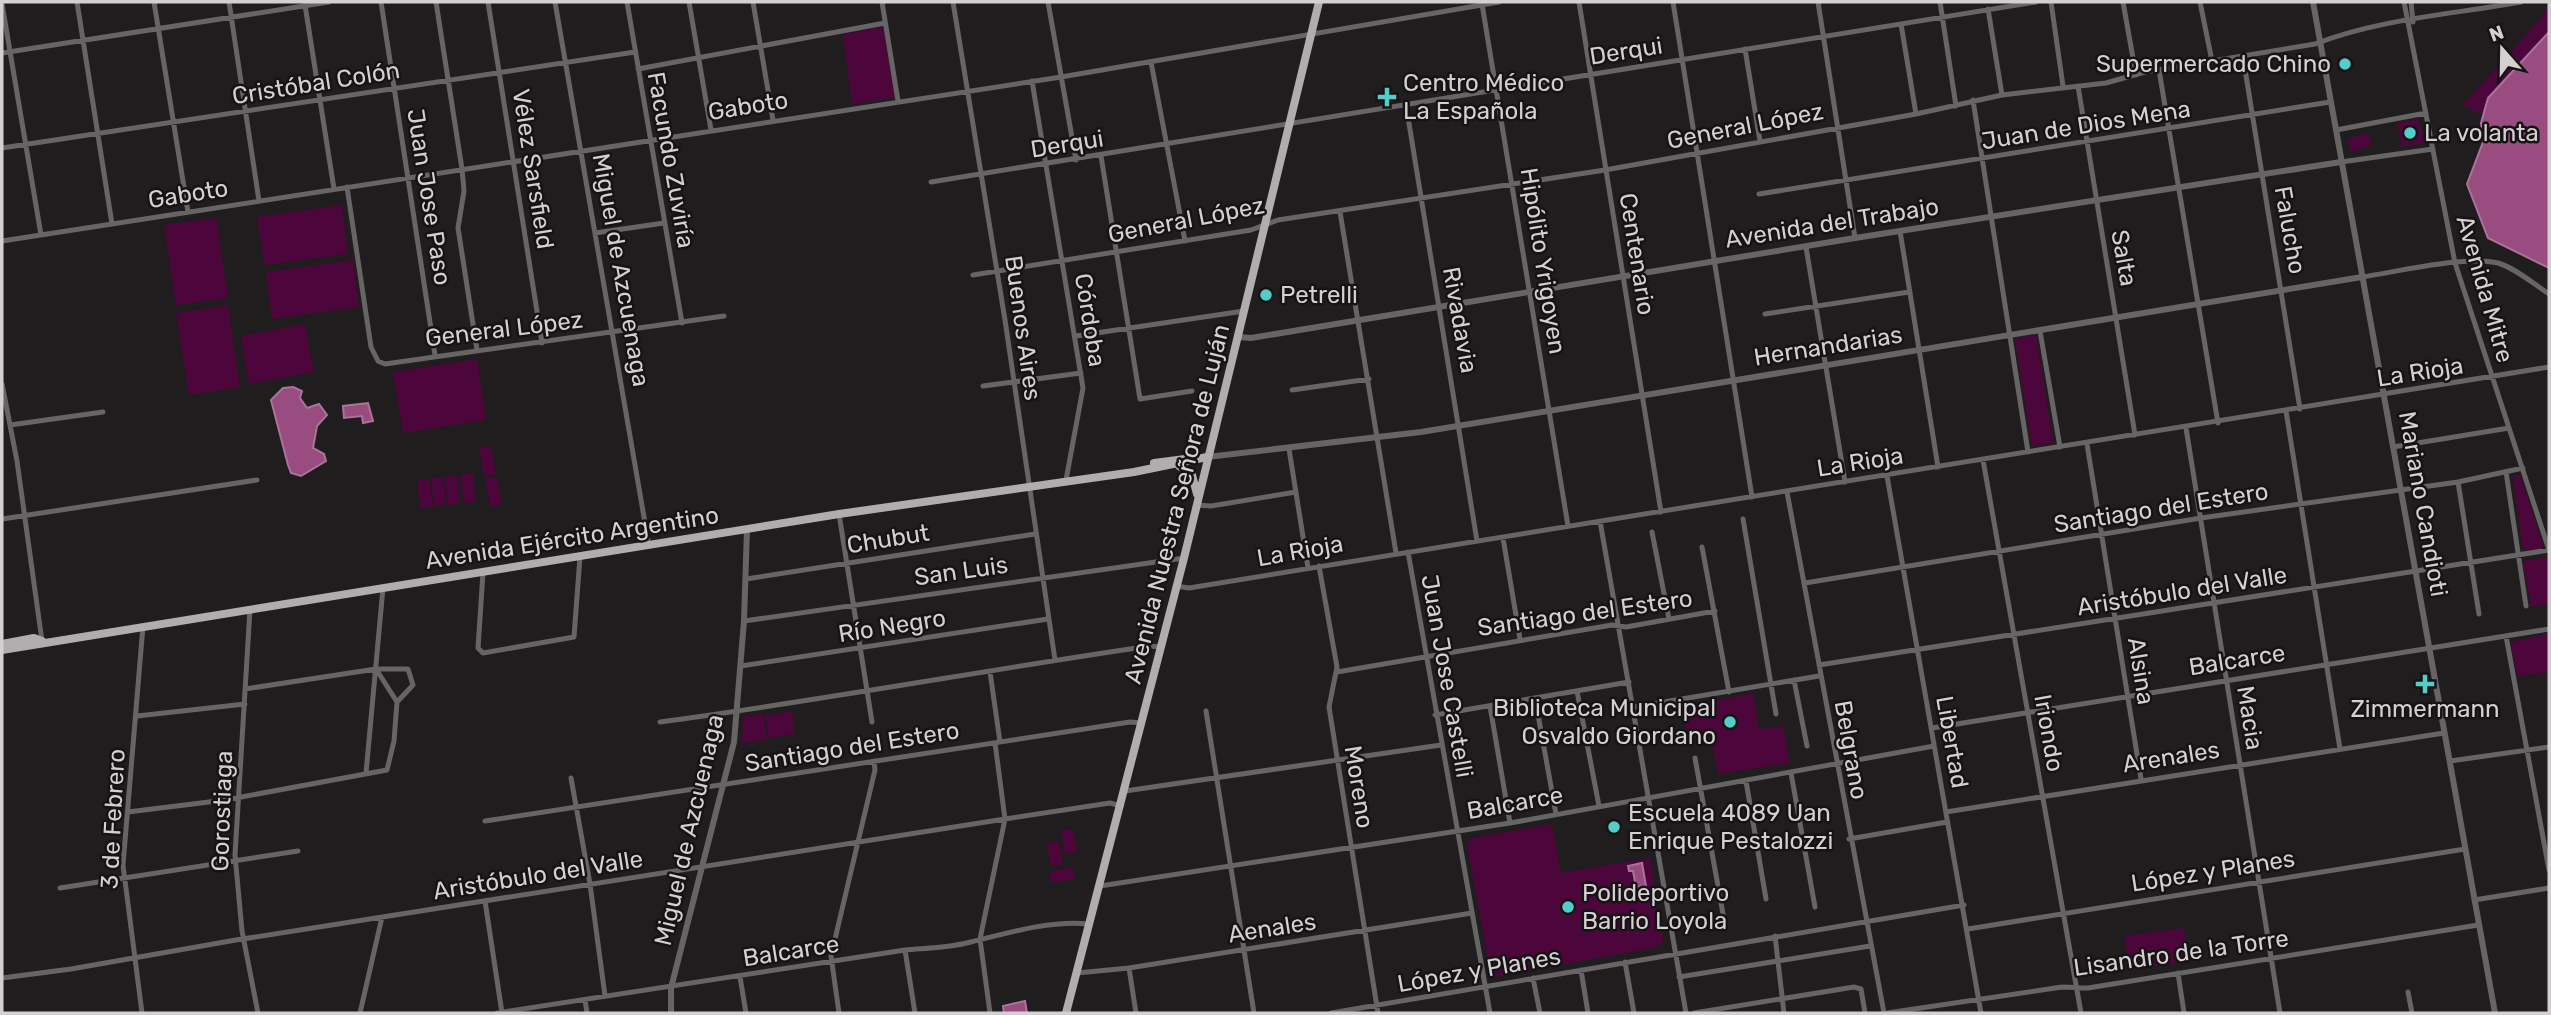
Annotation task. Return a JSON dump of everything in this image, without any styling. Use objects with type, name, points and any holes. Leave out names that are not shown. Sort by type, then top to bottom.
[{"type":"main road","name":"Avenida Nuestra Señora de Luján","points":[[1066,1013],[1177,586],[1319,2]]},
{"type":"main road","name":"Avenida Ejército Argentino","points":[[2,650],[43,641],[483,573],[839,514],[1176,465],[1207,457]]},
{"type":"main road","name":"Avenida Ejército Argentino","points":[[1108,474],[1183,458],[1207,457]]},
{"type":"main road","points":[[1176,465],[1183,466],[1192,475],[1197,502]]},
{"type":"main road","name":"Avenida Ejército Argentino","points":[[2,643],[34,638],[43,641]]},
{"type":"street","points":[[77,2],[112,224]]},
{"type":"street","points":[[154,2],[188,212]]},
{"type":"street","points":[[229,2],[259,201]]},
{"type":"street","points":[[2,53],[328,2]]},
{"type":"street","name":"Juan Jose Paso","points":[[381,2],[435,355]]},
{"type":"street","points":[[436,2],[463,169],[464,191],[458,228],[477,350]]},
{"type":"street","name":"Vélez Sarsfield","points":[[488,2],[542,342]]},
{"type":"street","name":"Miguel de Azcuenaga","points":[[555,2],[649,546]]},
{"type":"street","name":"Facundo Zuviría","points":[[627,2],[682,323]]},
{"type":"street","points":[[689,2],[711,130]]},
{"type":"street","points":[[753,2],[773,120]]},
{"type":"street","points":[[882,2],[898,101]]},
{"type":"street","name":"Buenos Aires","points":[[953,2],[998,271],[1027,485],[1055,660]]},
{"type":"street","points":[[1048,2],[1076,160]]},
{"type":"street","name":"Gaboto","points":[[2,241],[1060,77],[1499,2]]},
{"type":"street","name":"Centenario","points":[[1579,2],[1661,512]]},
{"type":"street","points":[[1673,2],[1752,497]]},
{"type":"street","points":[[1818,2],[1855,238]]},
{"type":"street","points":[[1940,2],[1956,106]]},
{"type":"street","name":"Derqui","points":[[932,182],[2033,2]]},
{"type":"street","points":[[2051,2],[2063,86]]},
{"type":"street","points":[[2123,2],[2137,75]]},
{"type":"street","points":[[2200,2],[2212,61]]},
{"type":"street","name":"Mariano Candioti","points":[[2313,2],[2495,1013]]},
{"type":"street","name":"Avenida Mitre","points":[[2404,2],[2410,21]]},
{"type":"street","name":"Avenida Mitre","points":[[2411,2],[2411,32],[2455,263],[2549,550]]},
{"type":"street","name":"General López","points":[[974,275],[1185,241],[1278,220],[1605,170],[1916,114],[1973,100],[2078,86],[2243,57],[2410,21],[2521,2]]},
{"type":"street","name":"Hipólito Yrigoyen","points":[[1482,3],[1568,526]]},
{"type":"street","points":[[2,4],[41,235]]},
{"type":"street","points":[[305,4],[334,189]]},
{"type":"street","points":[[1988,9],[2002,95]]},
{"type":"street","points":[[638,69],[761,44],[886,23]]},
{"type":"street","points":[[1901,24],[1916,114]]},
{"type":"street","points":[[1745,49],[1759,141]]},
{"type":"street","name":"Cristóbal Colón","points":[[2,148],[635,52]]},
{"type":"street","name":"Falucho","points":[[2243,57],[2300,409]]},
{"type":"street","points":[[1151,62],[1185,241]]},
{"type":"street","points":[[2159,70],[2218,423]]},
{"type":"street","name":"Córdoba","points":[[1032,81],[1076,337],[1083,393],[1066,480]]},
{"type":"street","name":"Salta","points":[[2078,86],[2135,435]]},
{"type":"street","points":[[1973,100],[2028,452]]},
{"type":"street","name":"Juan de Dios Mena","points":[[1759,194],[2330,102]]},
{"type":"street","name":"Rivadavia","points":[[1406,105],[1477,541]]},
{"type":"street","points":[[2336,130],[2426,113]]},
{"type":"street","name":"Avenida del Trabajo","points":[[1238,337],[1251,338],[1991,216],[2432,149]]},
{"type":"street","points":[[1101,156],[1140,399],[1192,391]]},
{"type":"street","name":"General López","points":[[347,187],[373,356],[386,363],[724,316]]},
{"type":"street","name":"Juan Jose Castelli","points":[[1340,212],[1396,552]]},
{"type":"street","points":[[595,233],[664,223]]},
{"type":"street","points":[[1900,231],[1938,467]]},
{"type":"street","points":[[1806,247],[1845,482]]},
{"type":"street","name":"Hernandarias","points":[[1207,457],[1379,438],[2455,263],[2501,264],[2549,294]]},
{"type":"street","points":[[1765,314],[1909,292]]},
{"type":"street","points":[[1076,337],[1244,311]]},
{"type":"street","points":[[2040,331],[2060,447]]},
{"type":"street","name":"La Rioja","points":[[1177,586],[1189,588],[1396,552],[1503,538],[2549,367]]},
{"type":"street","points":[[983,386],[1081,373]]},
{"type":"street","points":[[1292,390],[1369,379]]},
{"type":"street","points":[[2,384],[43,641]]},
{"type":"street","points":[[2286,411],[2340,749]]},
{"type":"street","points":[[10,425],[103,412]]},
{"type":"street","name":"Macia","points":[[2186,428],[2280,1013]]},
{"type":"street","points":[[2393,447],[2510,428]]},
{"type":"street","name":"Alsina","points":[[2087,444],[2141,779]]},
{"type":"street","points":[[1289,449],[1308,568]]},
{"type":"street","name":"Iriondo","points":[[1983,460],[2081,1013]]},
{"type":"street","name":"Santiago del Estero","points":[[1805,583],[2201,518],[2458,482],[2523,468]]},
{"type":"street","points":[[2506,472],[2526,606]]},
{"type":"street","name":"Libertad","points":[[1887,476],[1981,1013]]},
{"type":"street","points":[[2,519],[257,480]]},
{"type":"street","points":[[2458,482],[2479,614]]},
{"type":"street","points":[[1197,502],[1211,506],[1296,492]]},
{"type":"street","name":"Belgrano","points":[[1787,492],[1849,839],[1885,1013]]},
{"type":"street","points":[[839,514],[872,722]]},
{"type":"street","points":[[1743,519],[1776,714]]},
{"type":"street","points":[[1600,522],[1686,1013]]},
{"type":"street","name":"Miguel de Azcuenaga","points":[[671,1013],[671,988],[724,785],[738,711],[747,529]]},
{"type":"street","points":[[1652,531],[1669,619]]},
{"type":"street","name":"Chubut","points":[[746,579],[1035,534]]},
{"type":"street","points":[[1503,538],[1520,639]]},
{"type":"street","points":[[1702,547],[1729,692]]},
{"type":"street","name":"Aristóbulo del Valle","points":[[1819,665],[2549,550]]},
{"type":"street","name":"Juan Jose Castelli","points":[[1408,552],[1424,656],[1490,1013]]},
{"type":"street","points":[[483,573],[479,652],[574,638],[580,557]]},
{"type":"street","name":"San Luis","points":[[744,621],[1184,558]]},
{"type":"street","name":"Moreno","points":[[1319,566],[1337,672],[1329,702],[1378,1013]]},
{"type":"street","points":[[366,772],[383,587]]},
{"type":"street","name":"Gorostiaga","points":[[251,608],[237,796],[235,862],[244,940],[258,1013]]},
{"type":"street","name":"Santiago del Estero","points":[[1337,672],[1520,639],[1715,611]]},
{"type":"street","name":"Río Negro","points":[[741,666],[1048,619]]},
{"type":"street","name":"3 de Febrero","points":[[142,1013],[123,880],[143,626]]},
{"type":"street","name":"Balcarce","points":[[1932,728],[2549,629]]},
{"type":"street","points":[[2506,636],[2549,870]]},
{"type":"street","points":[[660,722],[867,692],[1055,660],[1150,646],[1161,647]]},
{"type":"street","points":[[128,812],[237,796],[366,772],[379,774],[390,766],[397,702],[413,685],[411,671],[402,668],[376,669],[246,689]]},
{"type":"street","points":[[376,669],[397,702]]},
{"type":"street","points":[[989,672],[1005,818],[980,939],[990,1013]]},
{"type":"street","points":[[1634,707],[1819,676]]},
{"type":"street","points":[[1794,680],[1807,746]]},
{"type":"street","points":[[1435,715],[1629,682]]},
{"type":"street","points":[[1577,691],[1599,806]]},
{"type":"street","points":[[1535,698],[1556,814]]},
{"type":"street","points":[[137,716],[245,704]]},
{"type":"street","points":[[1490,706],[1510,822]]},
{"type":"street","points":[[1206,711],[1254,1013]]},
{"type":"street","name":"Santiago del Estero","points":[[485,821],[1142,723]]},
{"type":"street","name":"Arenales","points":[[1946,812],[2444,733]]},
{"type":"street","points":[[1125,791],[1441,744]]},
{"type":"street","name":"Balcarce","points":[[1100,886],[1457,831],[1934,746]]},
{"type":"street","points":[[2450,761],[2549,747]]},
{"type":"street","points":[[1695,758],[1725,925]]},
{"type":"street","points":[[839,1013],[831,962],[875,771],[874,761]]},
{"type":"street","points":[[1791,773],[1815,908]]},
{"type":"street","points":[[571,778],[590,884],[605,996]]},
{"type":"street","points":[[1746,781],[1766,899]]},
{"type":"street","name":"Aristóbulo del Valle","points":[[2,978],[71,970],[134,957],[1005,818],[1110,803],[1121,806]]},
{"type":"street","points":[[1849,839],[1947,822]]},
{"type":"street","name":"López y Planes","points":[[1968,929],[2465,849]]},
{"type":"street","points":[[60,888],[298,851]]},
{"type":"street","points":[[2474,900],[2549,888]]},
{"type":"street","points":[[485,901],[500,1013]]},
{"type":"street","name":"López y Planes","points":[[1331,1013],[1964,905]]},
{"type":"street","name":"Aenales","points":[[1077,973],[1129,968],[1472,914]]},
{"type":"street","points":[[360,1013],[383,917]]},
{"type":"street","name":"Balcarce","points":[[500,1013],[905,950],[938,948],[1074,923],[1089,925]]},
{"type":"street","name":"Lisandro de la Torre","points":[[1885,1013],[2062,987],[2077,988],[2479,925]]},
{"type":"street","points":[[1775,936],[1784,1013]]},
{"type":"street","points":[[1679,976],[1870,946]]},
{"type":"street","points":[[905,950],[915,1013]]},
{"type":"street","points":[[1625,962],[1634,1013]]},
{"type":"street","points":[[1129,968],[1136,1013]]},
{"type":"street","points":[[1581,970],[1588,1013]]},
{"type":"street","points":[[2178,973],[2184,1013]]},
{"type":"street","points":[[740,977],[746,1013]]},
{"type":"street","points":[[1534,978],[1540,1013]]},
{"type":"street","points":[[1693,1013],[1858,987],[1865,1013]]},
{"type":"street","points":[[2408,992],[2412,1013]]},
{"type":"street","points":[[585,1000],[587,1013]]},
{"type":"shaded area","points":[[2549,3],[2549,32],[2488,98],[2483,115],[2463,105],[2541,18]]},
{"type":"shaded area","points":[[883,27],[895,97],[852,104],[843,34]]},
{"type":"shaded area","points":[[2549,32],[2549,268],[2488,238],[2467,184],[2483,142],[2481,123],[2488,98]]},
{"type":"shaded area","name":"La volanta","points":[[2419,119],[2424,143],[2402,147],[2397,123]]},
{"type":"shaded area","name":"La volanta","points":[[2367,132],[2372,145],[2352,152],[2347,140]]},
{"type":"shaded area","points":[[342,205],[348,254],[264,265],[257,217]]},
{"type":"shaded area","points":[[216,218],[228,298],[176,305],[164,225]]},
{"type":"shaded area","points":[[353,260],[359,307],[272,319],[266,272]]},
{"type":"shaded area","points":[[228,305],[240,387],[189,395],[176,313]]},
{"type":"shaded area","points":[[305,324],[314,372],[249,384],[241,336]]},
{"type":"shaded area","points":[[2036,335],[2053,443],[2032,446],[2015,339]]},
{"type":"shaded area","points":[[477,359],[486,420],[403,433],[393,372]]},
{"type":"shaded area","points":[[293,387],[302,391],[300,398],[307,408],[319,404],[327,415],[317,426],[313,448],[324,454],[326,461],[301,476],[291,473],[271,400],[283,388]]},
{"type":"shaded area","points":[[368,403],[373,421],[363,423],[362,416],[344,418],[343,406]]},
{"type":"shaded area","points":[[491,446],[496,474],[484,476],[479,448]]},
{"type":"shaded area","points":[[473,473],[476,502],[464,503],[460,475]]},
{"type":"shaded area","points":[[457,475],[460,503],[448,505],[444,477]]},
{"type":"shaded area","points":[[2513,475],[2520,476],[2543,545],[2540,549],[2523,550]]},
{"type":"shaded area","points":[[443,477],[446,505],[434,506],[431,478]]},
{"type":"shaded area","points":[[497,477],[502,505],[490,507],[485,479]]},
{"type":"shaded area","points":[[429,479],[433,507],[420,508],[417,480]]},
{"type":"shaded area","points":[[2546,557],[2549,566],[2549,604],[2531,607],[2523,561]]},
{"type":"shaded area","points":[[2549,634],[2549,672],[2517,676],[2511,642]]},
{"type":"shaded area","points":[[1753,693],[1759,729],[1783,726],[1790,763],[1718,774],[1711,736],[1688,739],[1682,707]]},
{"type":"shaded area","points":[[792,711],[795,734],[769,738],[765,716]]},
{"type":"shaded area","points":[[763,714],[767,740],[742,743],[743,717]]},
{"type":"shaded area","name":"Polideportivo Barrio Loyola","points":[[1552,824],[1561,873],[1650,858],[1663,940],[1658,947],[1495,977],[1490,970],[1467,845],[1472,838]]},
{"type":"shaded area","points":[[1073,829],[1077,852],[1065,854],[1061,831]]},
{"type":"shaded area","points":[[1059,841],[1063,864],[1051,866],[1047,843]]},
{"type":"shaded area","points":[[1642,863],[1646,886],[1636,887],[1633,871],[1629,871],[1628,866]]},
{"type":"shaded area","points":[[1073,867],[1075,879],[1051,883],[1049,872]]},
{"type":"shaded area","points":[[2184,928],[2189,962],[2129,970],[2125,936]]},
{"type":"shaded area","points":[[1025,1001],[1027,1013],[1004,1013],[1003,1006]]},
{"type":"place","name":"Supermercado Chino","points":[[2345,64]]},
{"type":"place","name":"Centro Médico La Española","points":[[1387,97]]},
{"type":"place","name":"La volanta","points":[[2410,133]]},
{"type":"place","name":"Petrelli","points":[[1266,295]]},
{"type":"place","name":"Zimmermann","points":[[2425,684]]},
{"type":"place","name":"Biblioteca Municipal Osvaldo Giordano","points":[[1730,722]]},
{"type":"place","name":"Escuela 4089 Uan Enrique Pestalozzi","points":[[1614,827]]},
{"type":"place","name":"Polideportivo Barrio Loyola","points":[[1568,907]]}]
